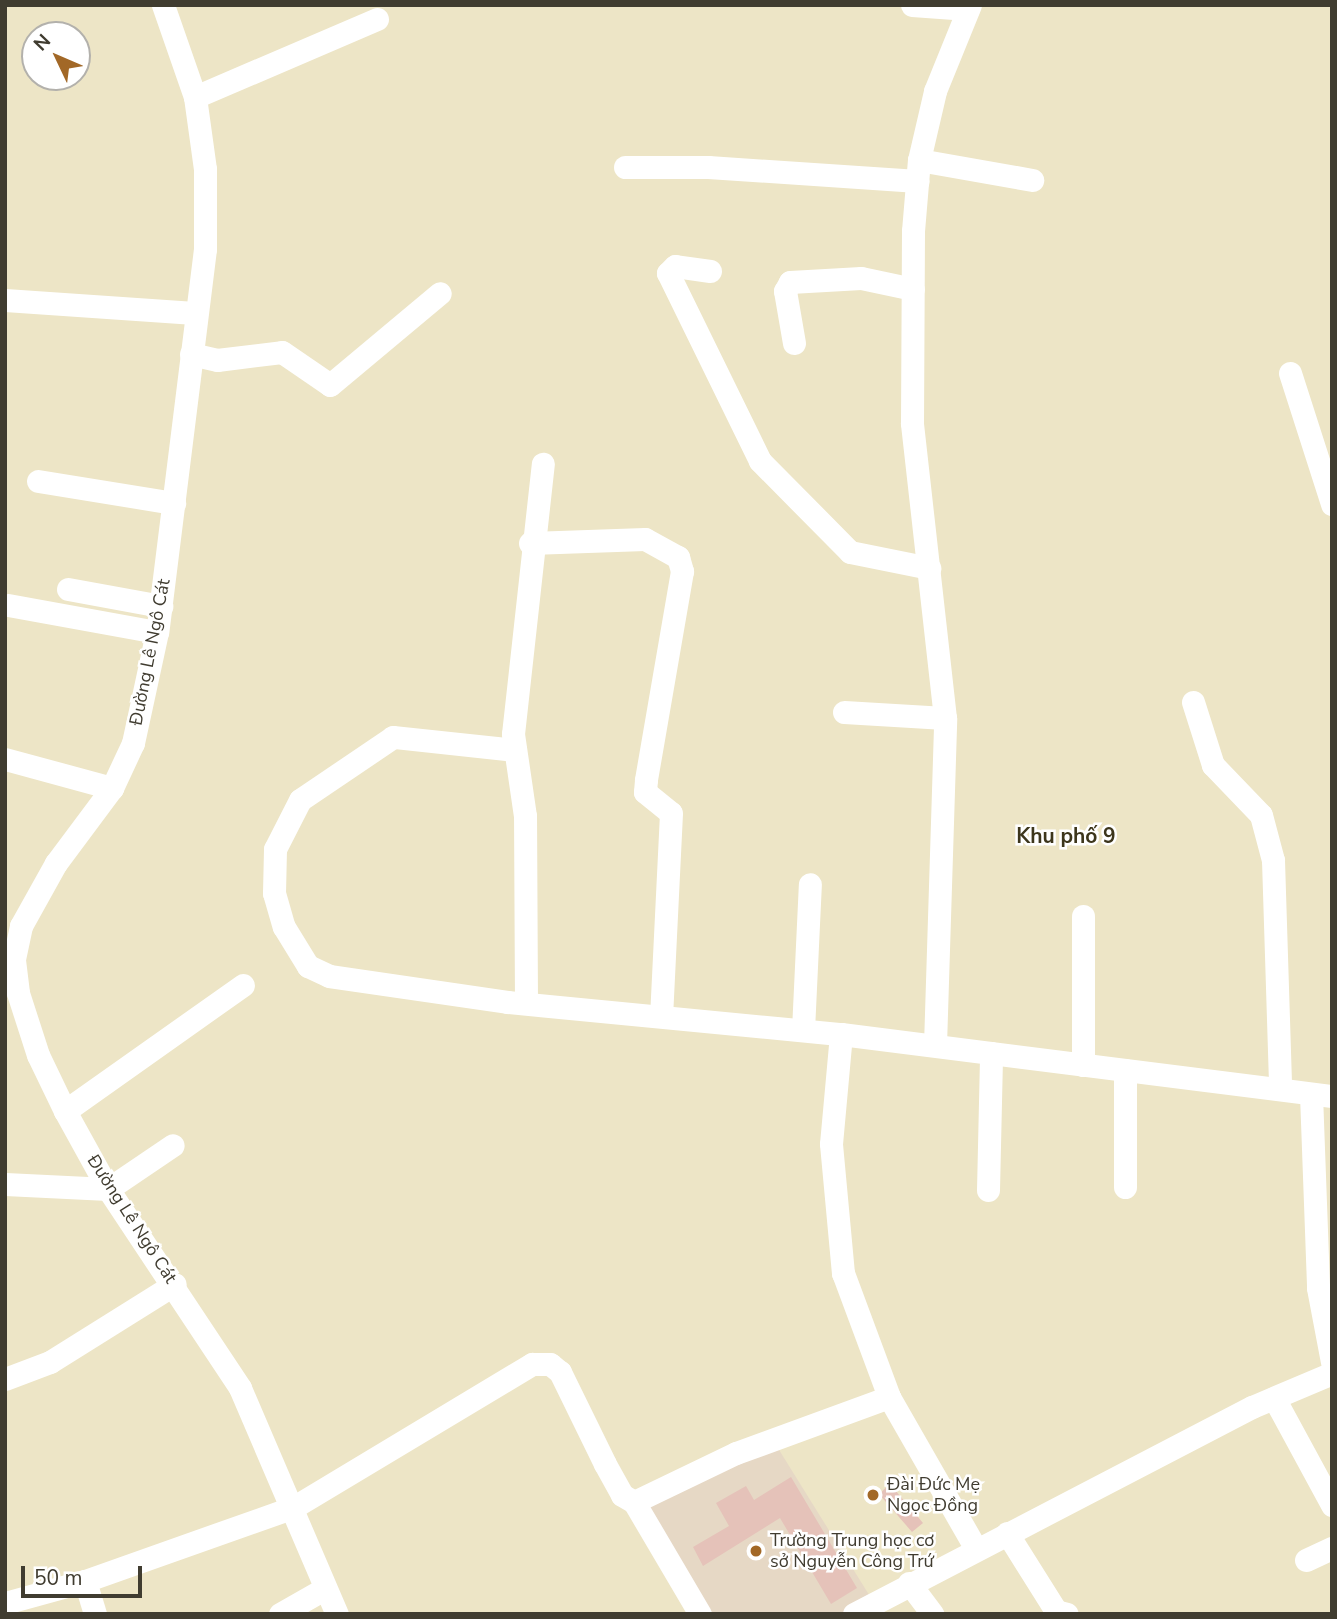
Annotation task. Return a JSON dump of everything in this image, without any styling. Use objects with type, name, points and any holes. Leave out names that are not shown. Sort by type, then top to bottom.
[{"type":"street","name":"Đường Lê Ngô Cát","points":[[163,5],[195,97],[205,169],[205,249],[157,632],[132,743],[112,788],[55,863],[11,942],[18,993],[65,1111],[108,1189],[175,1284],[240,1388],[337,1614]]},
{"type":"street","points":[[912,5],[969,7],[935,91],[919,171],[913,289],[912,423],[945,718],[935,1045]]},
{"type":"street","points":[[195,97],[377,19]]},
{"type":"street","points":[[625,167],[919,171],[1032,180]]},
{"type":"street","points":[[710,271],[675,267],[668,273],[760,461],[850,552],[929,568]]},
{"type":"street","points":[[794,343],[785,291],[790,282],[861,278],[913,289]]},
{"type":"street","points":[[191,354],[218,360],[282,352],[330,384],[440,293]]},
{"type":"street","points":[[5,300],[195,313]]},
{"type":"street","points":[[1290,373],[1332,504]]},
{"type":"street","points":[[526,1002],[525,816],[516,750],[530,543],[543,464]]},
{"type":"street","points":[[38,481],[174,503]]},
{"type":"street","points":[[530,543],[645,539],[678,557],[682,571],[645,792],[671,813],[661,1016]]},
{"type":"street","points":[[68,589],[161,606]]},
{"type":"street","points":[[8,606],[157,632]]},
{"type":"street","points":[[1193,702],[1213,765],[1261,815],[1273,860],[1280,1089]]},
{"type":"street","points":[[844,712],[945,718]]},
{"type":"street","points":[[516,750],[423,738],[383,740],[300,800],[275,849],[274,893],[299,957],[329,976],[526,1002],[935,1045],[1321,1095],[1318,1287],[1332,1362]]},
{"type":"street","points":[[5,759],[112,788]]},
{"type":"street","points":[[803,1030],[810,884]]},
{"type":"street","points":[[1083,916],[1083,1065]]},
{"type":"street","points":[[65,1111],[243,985]]},
{"type":"street","points":[[841,1034],[831,1144],[832,1203],[843,1273],[889,1397],[976,1549]]},
{"type":"street","points":[[988,1190],[991,1053]]},
{"type":"street","points":[[1125,1070],[1125,1187]]},
{"type":"street","points":[[5,1184],[108,1189],[173,1145]]},
{"type":"street","points":[[5,1379],[50,1362],[175,1284]]},
{"type":"street","points":[[5,1604],[85,1581],[293,1507],[541,1362],[560,1372],[617,1485],[634,1502],[699,1614]]},
{"type":"street","points":[[854,1614],[909,1583],[1274,1398],[1332,1373]]},
{"type":"street","points":[[634,1502],[736,1454],[889,1397]]},
{"type":"street","points":[[1274,1398],[1332,1505]]},
{"type":"street","points":[[1007,1533],[1056,1611],[1067,1614]]},
{"type":"street","points":[[1306,1560],[1332,1548]]},
{"type":"street","points":[[85,1581],[95,1614]]},
{"type":"street","points":[[909,1583],[932,1614]]},
{"type":"street","points":[[280,1614],[324,1589]]},
{"type":"shaded area","name":"Trường Trung học cơ sở Nguyễn Công Trứ","points":[[776,1445],[871,1598],[842,1614],[707,1614],[644,1505]]},
{"type":"building","points":[[791,1477],[857,1588],[831,1604],[780,1518],[703,1566],[693,1547],[729,1526],[716,1503],[746,1486],[754,1500]]},
{"type":"building","points":[[890,1484],[923,1523],[912,1532],[879,1494]]},
{"type":"place","name":"Đài Đức Mẹ Ngọc Đồng","points":[[873,1495]]},
{"type":"place","name":"Trường Trung học cơ sở Nguyễn Công Trứ","points":[[756,1551]]},
{"type":"district","name":"Khu phố 9","points":[[1066,836]]}]
